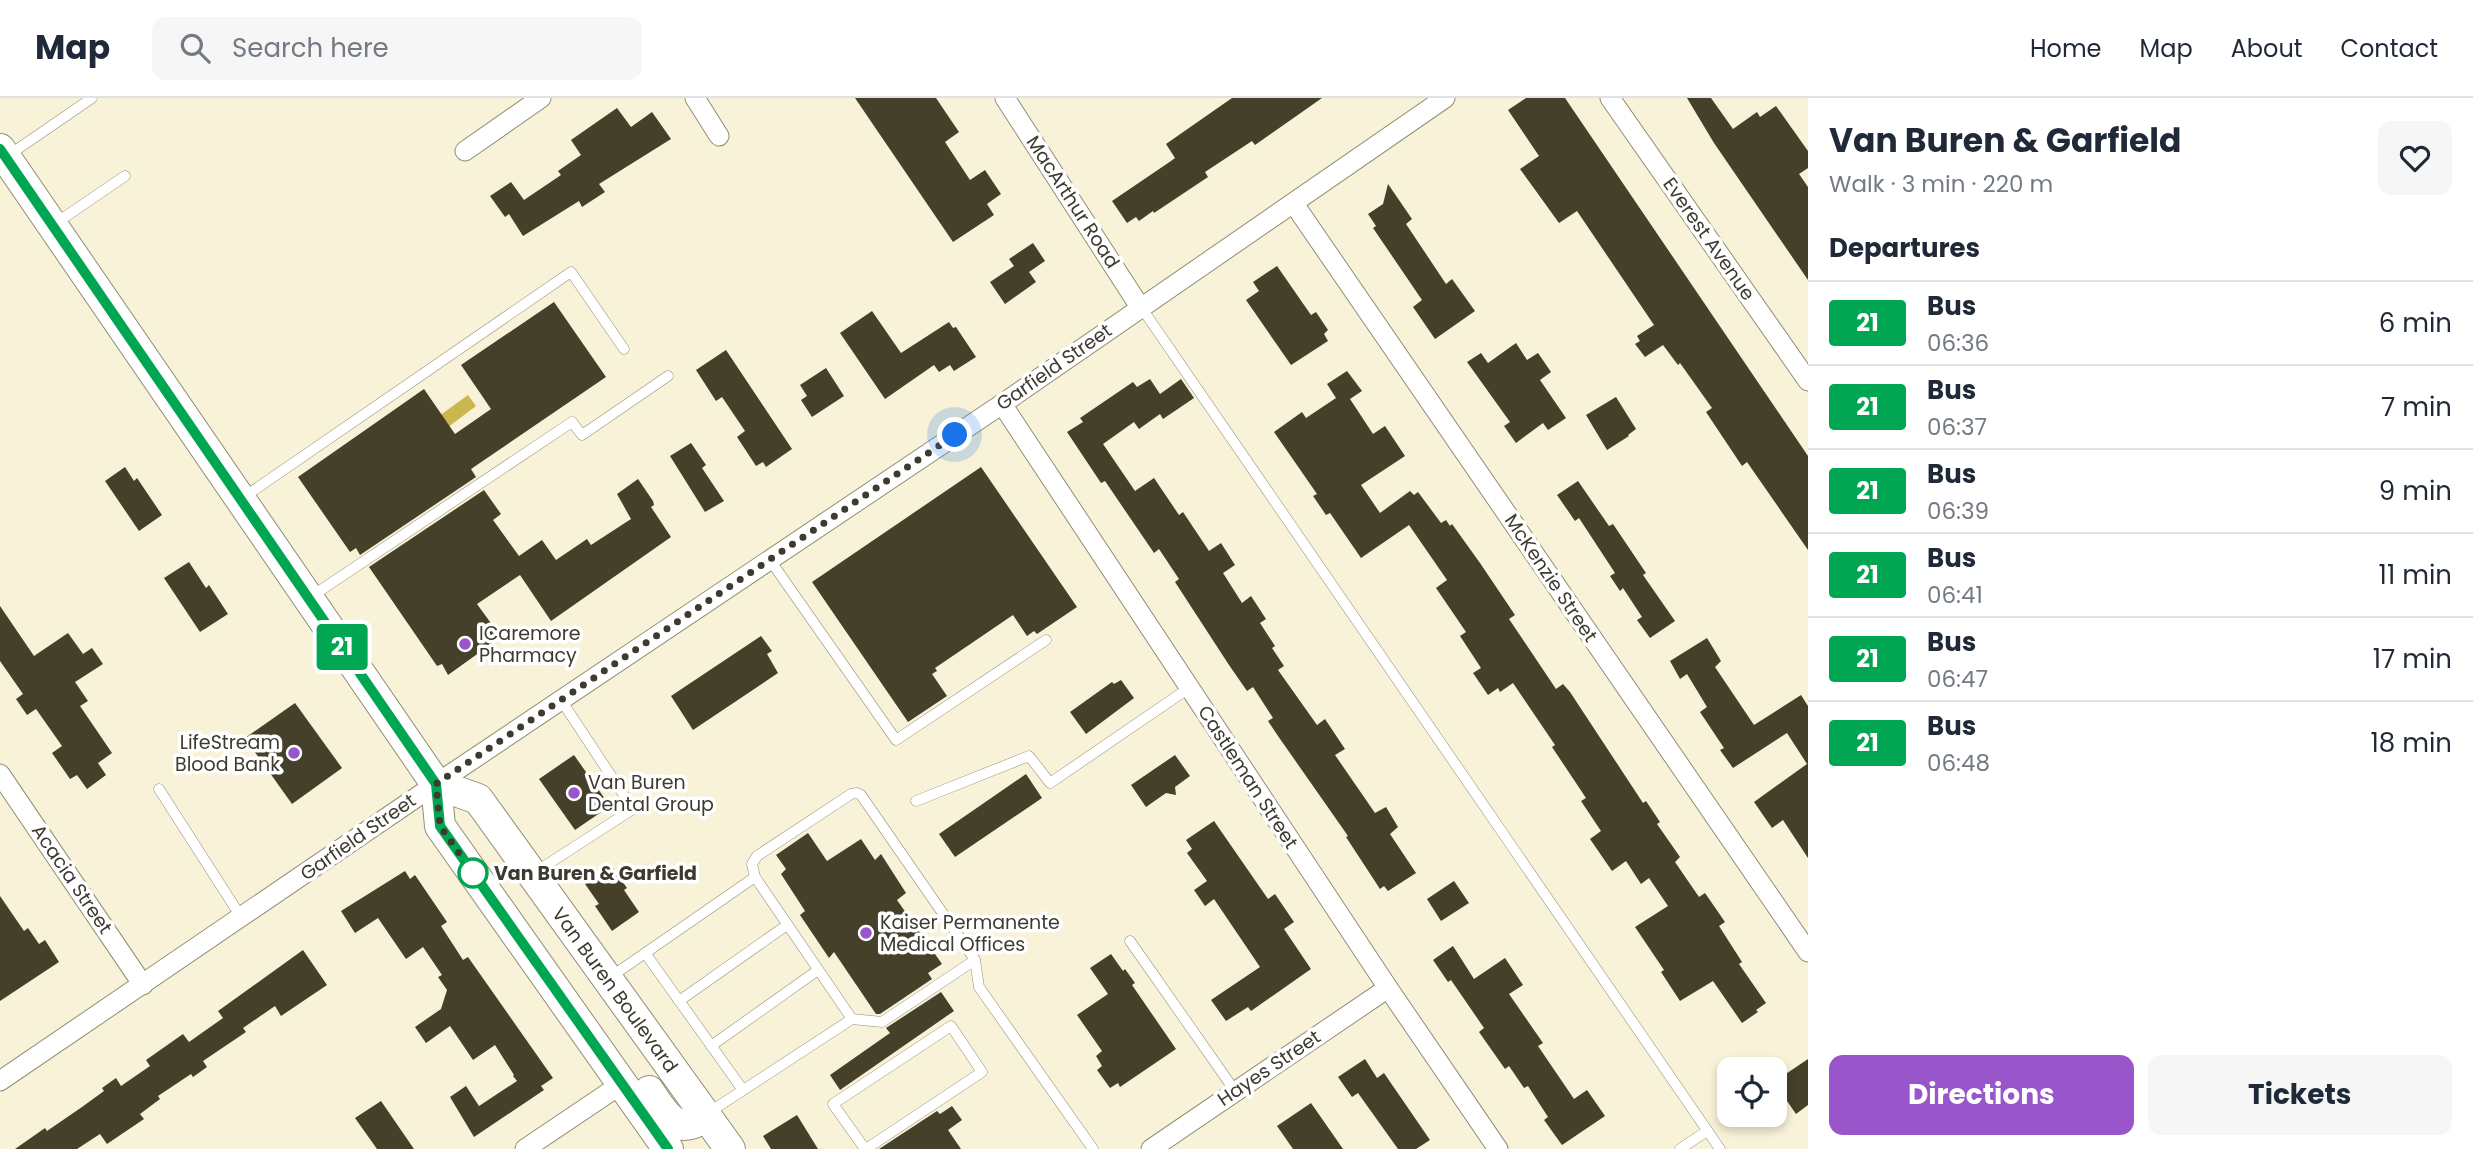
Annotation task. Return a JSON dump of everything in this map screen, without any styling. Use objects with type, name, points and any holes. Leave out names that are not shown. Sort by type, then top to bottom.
[{"type":"main road","points":[[3,153],[436,784],[440,826],[668,1149]]},
{"type":"main road","name":"Van Buren Boulevard","points":[[436,784],[478,800],[730,1149]]},
{"type":"main road","points":[[541,968],[579,996],[599,1016],[667,1118],[685,1125],[697,1122],[705,1116]]},
{"type":"street","points":[[464,150],[541,98]]},
{"type":"street","points":[[695,98],[719,136]]},
{"type":"street","name":"MacArthur Road","points":[[1005,98],[1140,307]]},
{"type":"street","name":"Garfield Street","points":[[0,1081],[1002,404],[1445,98]]},
{"type":"street","name":"Everest Avenue","points":[[1610,98],[1808,381]]},
{"type":"street","name":"McKenzie Street","points":[[1294,204],[1808,952]]},
{"type":"street","name":"Castleman Street","points":[[1002,404],[1388,988],[1498,1149]]},
{"type":"street","name":"Acacia Street","points":[[0,774],[144,985]]},
{"type":"street","name":"Hayes Street","points":[[1151,1149],[1388,988]]},
{"type":"street","points":[[525,1149],[623,1083]]},
{"type":"lane","points":[[3,153],[92,98]]},
{"type":"lane","points":[[53,225],[125,176]]},
{"type":"lane","points":[[240,499],[571,272],[624,349]]},
{"type":"lane","points":[[1140,307],[1720,1149]]},
{"type":"lane","points":[[308,598],[572,422],[582,435],[668,376]]},
{"type":"lane","points":[[770,560],[896,740],[1046,640]]},
{"type":"lane","points":[[916,801],[1029,756],[1050,783],[1189,688]]},
{"type":"lane","points":[[532,874],[633,809],[561,700]]},
{"type":"lane","points":[[159,789],[241,918]]},
{"type":"lane","points":[[852,1019],[755,877],[752,864],[757,856],[851,794],[857,793],[861,795],[975,960],[979,986],[1093,1149]]},
{"type":"lane","points":[[607,980],[755,877]]},
{"type":"lane","points":[[679,1001],[787,925]]},
{"type":"lane","points":[[1130,941],[1236,1091]]},
{"type":"lane","points":[[645,953],[743,1090]]},
{"type":"lane","points":[[705,1116],[852,1019],[882,1022],[975,960]]},
{"type":"lane","points":[[711,1046],[818,971]]},
{"type":"lane","points":[[951,1026],[982,1072],[865,1149],[833,1104],[951,1026]]},
{"type":"lane","points":[[1680,1149],[1707,1130]]},
{"type":"shaded area","points":[[468,395],[476,406],[447,428],[439,416]]},
{"type":"building","points":[[855,98],[936,98],[959,132],[945,142],[970,180],[985,170],[1001,194],[987,204],[994,215],[953,242]]},
{"type":"building","points":[[1232,98],[1322,98],[1255,145],[1252,141],[1205,172],[1208,177],[1154,213],[1153,211],[1139,221],[1136,217],[1127,223],[1112,201],[1175,158],[1166,144]]},
{"type":"building","points":[[1526,98],[1565,98],[1808,456],[1808,550],[1747,462],[1742,466],[1706,412],[1712,408],[1680,363],[1678,365],[1663,345],[1645,357],[1635,344],[1640,341],[1637,336],[1654,325],[1577,211],[1559,223],[1520,169],[1539,156],[1508,110]]},
{"type":"building","points":[[1687,98],[1711,98],[1733,129],[1757,112],[1760,117],[1776,106],[1808,151],[1808,168],[1799,174],[1808,187],[1808,280],[1714,143]]},
{"type":"building","points":[[617,108],[631,127],[652,112],[671,139],[599,184],[605,192],[582,207],[579,201],[523,236],[509,214],[505,217],[490,196],[511,182],[524,200],[561,175],[558,171],[581,155],[571,140]]},
{"type":"building","points":[[1388,184],[1412,219],[1406,224],[1446,284],[1452,279],[1475,311],[1435,339],[1413,307],[1422,300],[1373,228],[1376,226],[1368,214],[1383,204]]},
{"type":"building","points":[[1033,243],[1045,261],[1029,272],[1036,282],[1005,304],[990,282],[1014,266],[1009,259]]},
{"type":"building","points":[[1277,266],[1311,315],[1316,312],[1328,330],[1324,334],[1328,341],[1291,365],[1246,300],[1259,291],[1253,282]]},
{"type":"building","points":[[554,302],[606,377],[471,469],[476,477],[360,555],[356,548],[350,552],[298,477],[424,389],[455,434],[491,409],[461,365]]},
{"type":"building","points":[[872,311],[901,353],[949,322],[953,328],[956,327],[976,357],[954,371],[950,365],[939,372],[934,365],[885,399],[840,333]]},
{"type":"building","points":[[1516,343],[1527,360],[1538,353],[1551,372],[1540,380],[1566,418],[1548,430],[1543,423],[1516,443],[1504,426],[1510,422],[1467,362],[1481,353],[1488,363]]},
{"type":"building","points":[[726,350],[792,449],[766,467],[763,462],[756,466],[737,437],[745,431],[722,397],[716,401],[696,370]]},
{"type":"building","points":[[826,368],[844,396],[812,417],[801,400],[807,396],[800,385]]},
{"type":"building","points":[[1347,371],[1362,391],[1350,399],[1373,434],[1385,426],[1405,456],[1361,485],[1380,513],[1410,491],[1414,495],[1418,492],[1441,523],[1446,520],[1450,526],[1452,524],[1480,563],[1515,615],[1509,619],[1556,689],[1563,684],[1570,692],[1643,803],[1646,801],[1660,822],[1657,824],[1680,857],[1675,862],[1699,897],[1705,893],[1725,922],[1719,926],[1742,962],[1739,964],[1766,1003],[1742,1023],[1713,981],[1680,1001],[1661,972],[1664,970],[1635,927],[1668,906],[1649,878],[1641,884],[1626,861],[1612,871],[1590,839],[1601,831],[1581,801],[1586,798],[1552,747],[1555,745],[1513,683],[1500,692],[1498,688],[1488,695],[1473,673],[1481,668],[1460,636],[1466,632],[1436,588],[1447,580],[1409,525],[1361,558],[1330,513],[1326,515],[1313,496],[1317,494],[1274,432],[1302,412],[1306,418],[1336,398],[1327,384]]},
{"type":"building","points":[[1150,379],[1160,394],[1181,379],[1194,398],[1163,419],[1160,414],[1139,429],[1134,422],[1103,444],[1135,491],[1154,478],[1179,515],[1183,512],[1209,551],[1221,543],[1235,565],[1223,573],[1242,603],[1251,596],[1266,619],[1260,623],[1284,666],[1278,670],[1317,725],[1325,719],[1345,749],[1335,755],[1375,813],[1386,807],[1398,827],[1390,834],[1416,873],[1388,891],[1384,886],[1380,889],[1346,837],[1348,836],[1268,721],[1273,718],[1253,687],[1247,691],[1229,665],[1175,582],[1179,579],[1159,549],[1154,553],[1105,481],[1101,483],[1067,432],[1083,422],[1080,418],[1133,382],[1137,387]]},
{"type":"building","points":[[1616,397],[1636,429],[1607,450],[1586,415]]},
{"type":"building","points":[[691,443],[706,465],[702,468],[724,501],[705,512],[670,456]]},
{"type":"building","points":[[125,467],[134,481],[137,478],[162,515],[139,531],[105,481]]},
{"type":"building","points":[[981,467],[1077,607],[1037,634],[1034,631],[1027,636],[1013,615],[935,668],[937,671],[932,674],[947,696],[908,722],[812,582]]},
{"type":"building","points":[[638,479],[653,501],[654,505],[651,507],[671,537],[551,621],[520,575],[477,604],[501,637],[448,675],[442,664],[437,666],[369,567],[484,490],[501,514],[493,520],[519,556],[542,540],[556,560],[587,539],[591,545],[631,519],[617,494]]},
{"type":"building","points":[[1578,481],[1609,526],[1613,524],[1646,573],[1643,575],[1675,621],[1650,638],[1637,620],[1642,617],[1623,588],[1620,591],[1610,576],[1615,573],[1579,518],[1575,521],[1557,495]]},
{"type":"building","points":[[189,562],[206,588],[209,585],[228,614],[200,632],[164,578]]},
{"type":"building","points":[[0,606],[34,656],[68,633],[83,654],[92,648],[103,664],[75,682],[88,701],[80,706],[112,753],[98,763],[106,775],[87,789],[77,775],[70,779],[52,753],[62,746],[36,709],[27,715],[16,699],[23,694],[0,661]]},
{"type":"building","points":[[761,636],[772,651],[767,654],[778,673],[693,730],[671,696]]},
{"type":"building","points":[[1707,638],[1721,661],[1715,667],[1754,725],[1801,695],[1808,706],[1808,858],[1783,820],[1772,828],[1754,802],[1807,764],[1787,733],[1733,768],[1720,750],[1724,748],[1700,712],[1707,707],[1687,674],[1680,679],[1670,661]]},
{"type":"building","points":[[1121,680],[1134,698],[1086,734],[1070,712],[1112,682],[1114,684]]},
{"type":"building","name":"LifeStream Blood Bank","points":[[295,703],[342,768],[292,804],[245,738]]},
{"type":"building","name":"Van Buren Dental Group","points":[[574,755],[610,806],[575,830],[539,779]]},
{"type":"building","points":[[1175,755],[1190,776],[1175,787],[1176,795],[1166,793],[1146,807],[1131,785]]},
{"type":"building","points":[[1026,774],[1042,798],[955,857],[939,834]]},
{"type":"building","points":[[1214,821],[1268,899],[1275,894],[1294,922],[1284,929],[1311,969],[1251,1011],[1248,1007],[1226,1021],[1211,1000],[1260,967],[1214,899],[1205,906],[1194,890],[1207,881],[1187,853],[1192,849],[1186,840]]},
{"type":"building","name":"Kaiser Permanente Medical Offices","points":[[808,833],[827,861],[861,839],[875,860],[881,854],[906,893],[897,900],[942,964],[928,973],[932,979],[880,1014],[876,1014],[834,952],[829,958],[800,915],[805,911],[781,874],[786,869],[776,855]]},
{"type":"building","points":[[611,865],[639,912],[612,931],[595,906],[599,904],[585,884]]},
{"type":"building","points":[[405,871],[410,879],[415,875],[447,922],[441,926],[463,960],[468,957],[553,1078],[541,1086],[544,1090],[474,1137],[450,1097],[466,1086],[479,1106],[517,1081],[514,1075],[495,1045],[473,1060],[450,1026],[426,1043],[415,1027],[441,1009],[447,990],[438,977],[442,975],[423,947],[406,959],[378,918],[355,933],[341,911]]},
{"type":"building","points":[[1454,881],[1469,903],[1441,921],[1427,899]]},
{"type":"building","points":[[0,896],[24,931],[28,928],[39,944],[45,940],[59,962],[0,1001]]},
{"type":"building","points":[[1453,946],[1474,979],[1505,958],[1523,985],[1509,994],[1543,1043],[1538,1046],[1574,1099],[1587,1090],[1605,1116],[1562,1145],[1544,1120],[1548,1117],[1528,1086],[1524,1088],[1509,1066],[1505,1069],[1479,1032],[1484,1028],[1451,980],[1448,982],[1433,960]]},
{"type":"building","points":[[303,950],[327,985],[281,1016],[275,1006],[243,1028],[246,1032],[203,1061],[207,1067],[193,1077],[191,1074],[158,1096],[160,1099],[140,1114],[144,1119],[107,1144],[100,1134],[77,1149],[15,1149],[82,1107],[104,1091],[102,1088],[116,1078],[121,1086],[150,1066],[146,1060],[183,1034],[189,1042],[223,1018],[218,1011]]},
{"type":"building","points":[[1111,954],[1135,983],[1132,985],[1176,1049],[1120,1087],[1118,1083],[1110,1088],[1097,1070],[1102,1066],[1096,1056],[1102,1051],[1077,1015],[1108,994],[1090,968]]},
{"type":"building","points":[[941,992],[954,1011],[840,1090],[830,1075],[890,1033],[886,1028]]},
{"type":"building","points":[[1365,1059],[1377,1078],[1384,1073],[1430,1140],[1416,1149],[1398,1149],[1358,1093],[1352,1097],[1338,1077]]},
{"type":"building","points":[[1808,1059],[1808,1105],[1796,1114],[1787,1101],[1787,1073]]},
{"type":"building","points":[[381,1101],[414,1149],[377,1149],[355,1118]]},
{"type":"building","points":[[1311,1103],[1343,1149],[1293,1149],[1277,1126]]},
{"type":"building","points":[[952,1106],[962,1120],[948,1130],[961,1149],[879,1149],[937,1111],[940,1114]]},
{"type":"building","points":[[797,1115],[818,1149],[771,1149],[763,1136]]},
{"type":"bus line","name":"21","points":[[0,149],[436,784],[440,826],[668,1149]]},
{"type":"place","name":"ICaremore Pharmacy","points":[[465,644]]},
{"type":"place","name":"LifeStream Blood Bank","points":[[294,753]]},
{"type":"place","name":"Van Buren Dental Group","points":[[574,793]]},
{"type":"place","name":"Van Buren & Garfield","points":[[473,873]]},
{"type":"place","name":"Kaiser Permanente Medical Offices","points":[[866,933]]},
{"type":"route","points":[[473,873],[440,826],[436,784],[955,435]]}]
